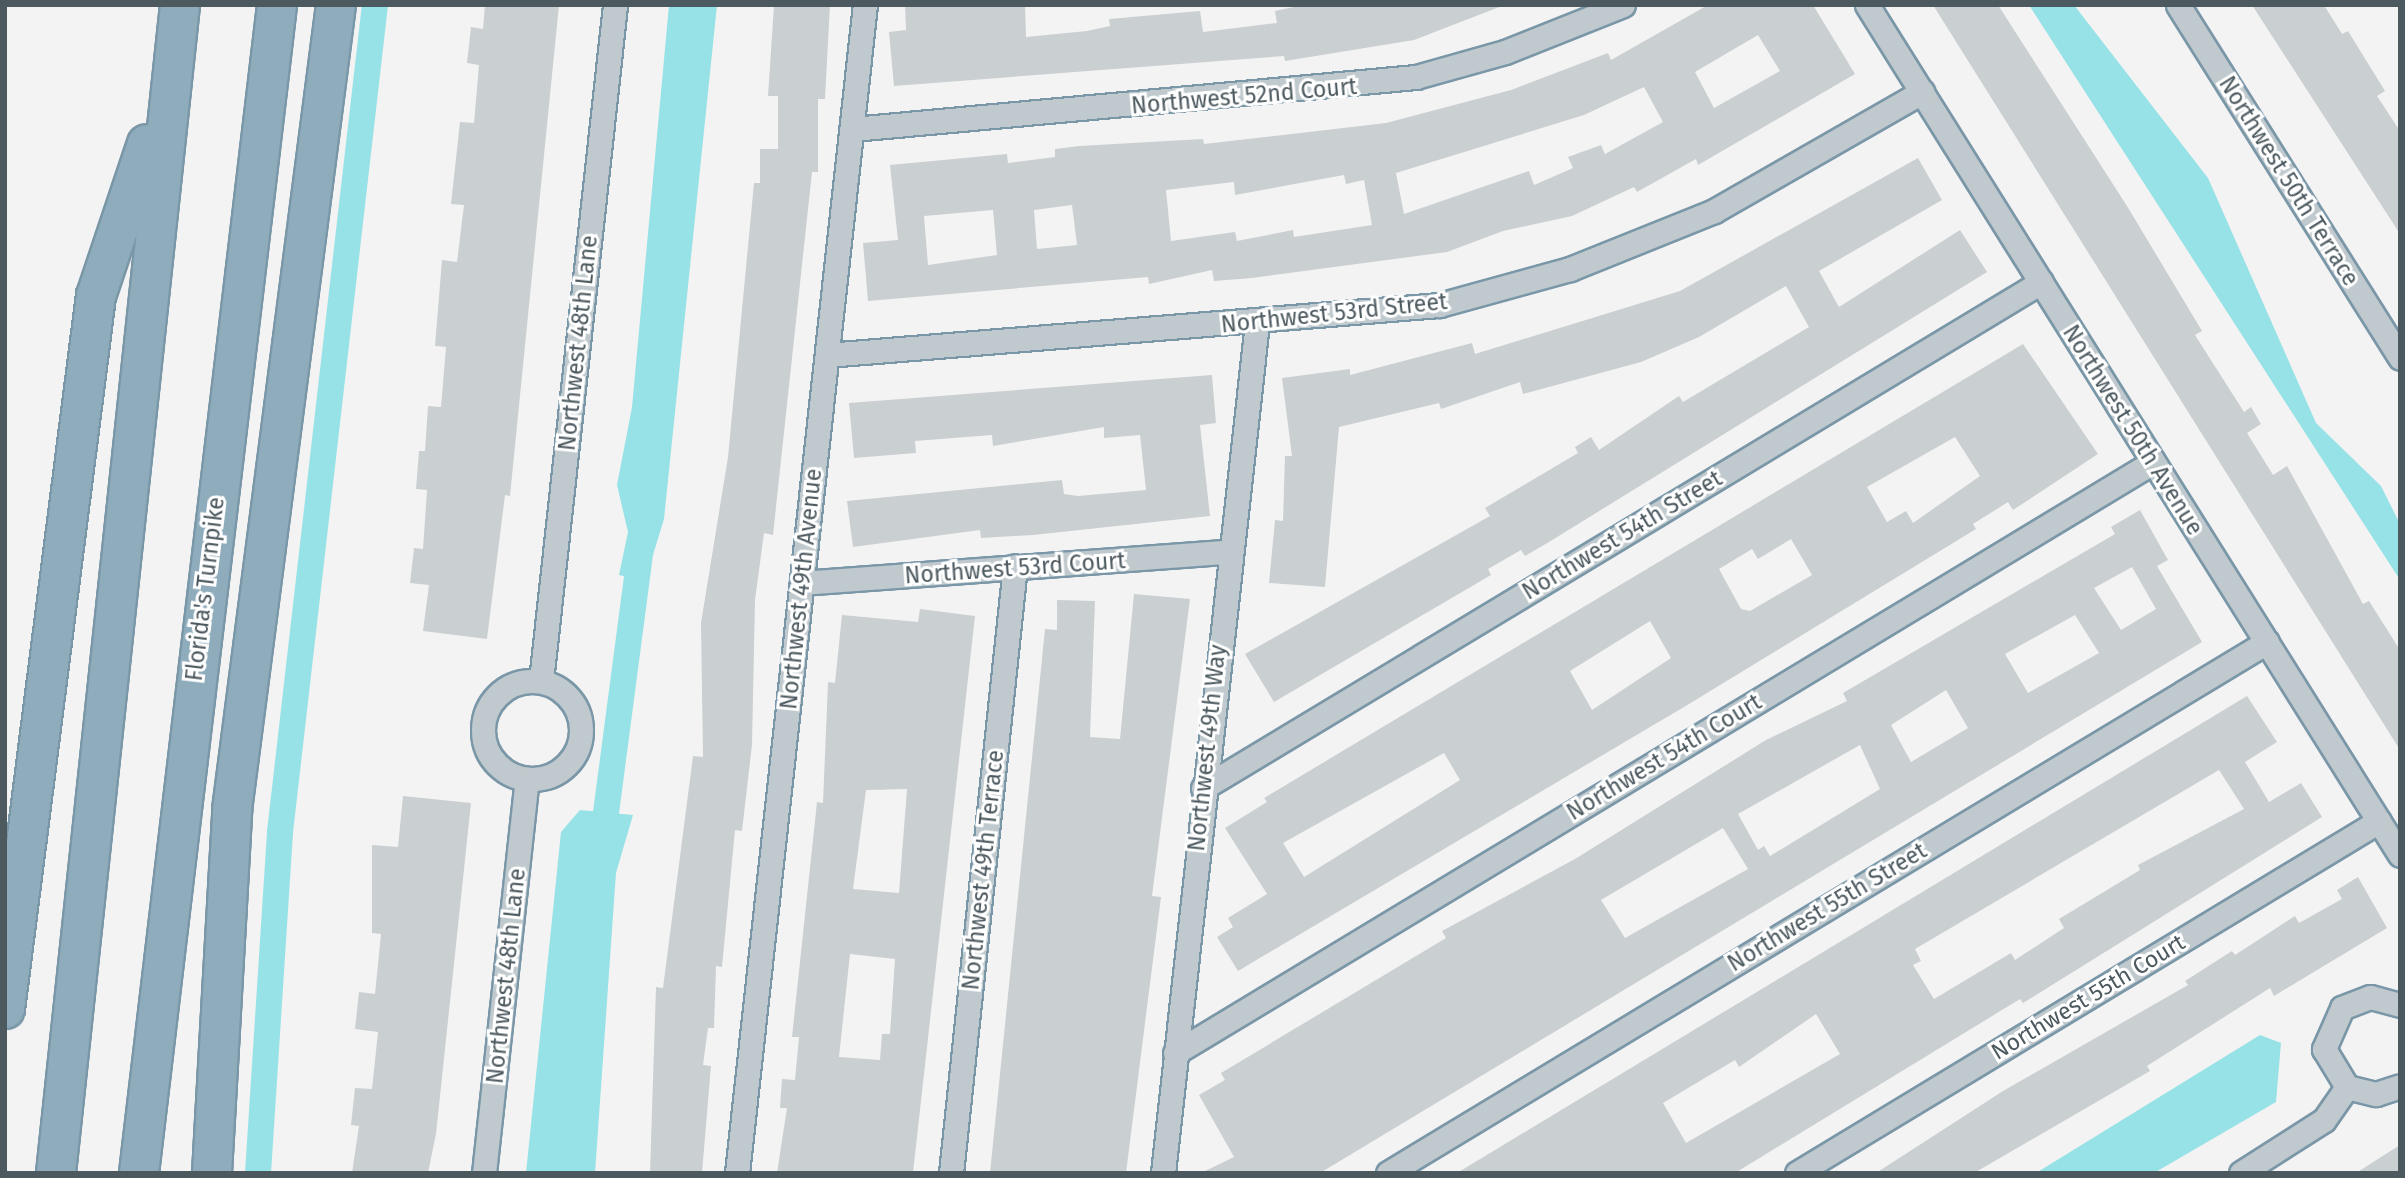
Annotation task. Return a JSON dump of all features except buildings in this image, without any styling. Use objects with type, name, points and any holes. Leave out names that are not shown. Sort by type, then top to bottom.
[{"type":"highway","points":[[56,1173],[169,79],[180,5]]},
{"type":"highway","name":"Florida's Turnpike","points":[[139,1173],[277,5]]},
{"type":"highway","points":[[212,1173],[232,810],[335,5]]},
{"type":"highway","points":[[5,1009],[96,296],[169,79]]},
{"type":"street","name":"Northwest 48th Lane","points":[[541,681],[615,5]]},
{"type":"street","name":"Northwest 49th Avenue","points":[[737,1173],[866,5]]},
{"type":"street","name":"Northwest 52nd Court","points":[[853,129],[1416,78],[1505,52],[1623,5]]},
{"type":"street","name":"Northwest 50th Avenue","points":[[1867,5],[2400,855]]},
{"type":"street","name":"Northwest 50th Terrace","points":[[2178,5],[2400,358]]},
{"type":"street","name":"Northwest 53rd Street","points":[[827,355],[1257,323],[1439,305],[1570,269],[1714,211],[1922,92]]},
{"type":"street","name":"Northwest 54th Street","points":[[1203,788],[2041,282]]},
{"type":"street","name":"Northwest 49th Way","points":[[1163,1173],[1229,552],[1257,323]]},
{"type":"street","name":"Northwest 54th Court","points":[[1175,1053],[2153,462]]},
{"type":"street","name":"Northwest 53rd Court","points":[[802,583],[1229,552]]},
{"type":"street","name":"Northwest 49th Terrace","points":[[951,1173],[1015,566]]},
{"type":"street","name":"Northwest 55th Street","points":[[1388,1173],[2267,642]]},
{"type":"street","points":[[541,681],[567,695],[580,736],[568,763],[527,779],[512,775],[489,754],[483,723],[487,708],[509,685],[541,681]]},
{"type":"street","name":"Northwest 48th Lane","points":[[484,1173],[527,779]]},
{"type":"street","name":"Northwest 55th Court","points":[[1797,1173],[2379,821]]},
{"type":"street","points":[[2400,1005],[2370,997],[2342,1008],[2332,1020],[2324,1049],[2347,1087],[2376,1094],[2400,1086]]},
{"type":"street","points":[[2241,1173],[2324,1120],[2347,1087]]},
{"type":"water","points":[[669,5],[717,5],[664,519],[645,581],[619,575],[628,532],[617,485],[632,407]]},
{"type":"water","points":[[2029,5],[2074,5],[2208,178],[2316,423],[2381,486],[2400,524],[2400,580]]},
{"type":"water","points":[[580,810],[633,815],[616,873],[595,1173],[526,1173],[561,832]]},
{"type":"water","points":[[2260,1035],[2281,1043],[2276,1102],[2154,1173],[2036,1173]]},
{"type":"waterway","points":[[258,1173],[280,832],[375,5]]},
{"type":"waterway","points":[[602,843],[641,545]]}]
